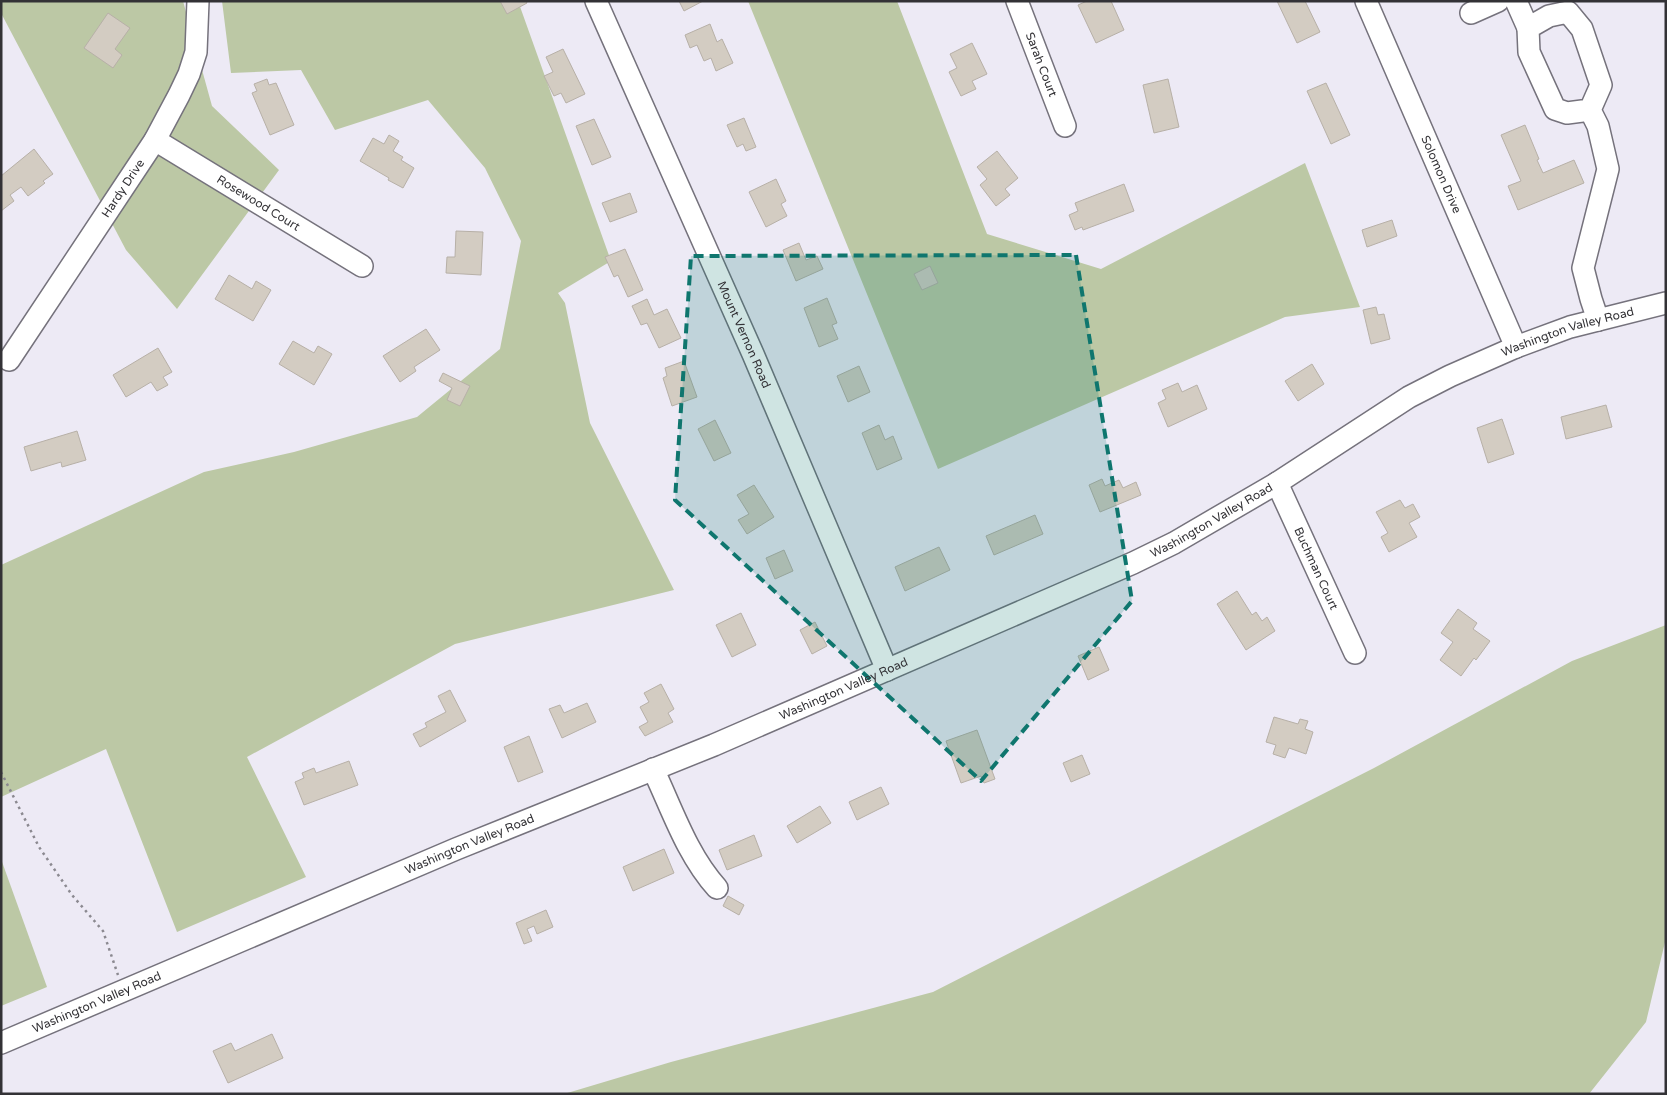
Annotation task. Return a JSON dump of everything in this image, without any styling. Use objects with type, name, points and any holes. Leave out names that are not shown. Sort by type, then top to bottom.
[{"type":"street","name":"Hardy Drive","points":[[9,360],[155,140],[179,96],[196,52],[198,1]]},
{"type":"street","name":"Mount Vernon Road","points":[[596,1],[753,354],[887,670]]},
{"type":"street","name":"Sarah Court","points":[[1018,1],[1065,126]]},
{"type":"street","name":"Solomon Drive","points":[[1366,1],[1516,346]]},
{"type":"street","points":[[1471,14],[1498,1]]},
{"type":"street","points":[[1516,1],[1528,28],[1529,52],[1555,109],[1567,113],[1590,110]]},
{"type":"street","points":[[1528,28],[1549,16],[1568,12],[1582,30],[1601,84],[1590,110],[1598,126],[1608,169],[1583,268],[1598,320]]},
{"type":"street","name":"Rosewood Court","points":[[155,140],[362,266]]},
{"type":"street","name":"Washington Valley Road","points":[[1,1043],[450,851],[714,745],[1132,563],[1174,543],[1277,483],[1409,397],[1516,346],[1570,327],[1666,303]]},
{"type":"street","name":"Buchman Court","points":[[1277,483],[1355,654]]},
{"type":"street","points":[[653,769],[693,854],[707,877],[717,888]]},
{"type":"path","points":[[1,772],[39,847],[72,895],[103,931],[123,991]]},
{"type":"highlighted area","points":[[1076,255],[1132,601],[981,781],[675,500],[691,256]]},
{"type":"green space","points":[[1,1],[183,1],[212,106],[279,170],[177,309],[126,250],[1,13]]},
{"type":"green space","points":[[222,1],[518,1],[611,261],[558,293],[565,303],[590,423],[674,590],[455,644],[247,757],[306,877],[177,932],[106,749],[1,797],[1,565],[204,472],[294,452],[417,417],[500,349],[521,241],[485,168],[428,100],[335,130],[301,70],[231,73]]},
{"type":"green space","points":[[748,1],[897,1],[987,234],[1101,269],[1305,163],[1360,307],[1285,317],[938,469]]},
{"type":"green space","points":[[1666,625],[1666,938],[1646,1022],[1589,1094],[564,1094],[671,1062],[933,992],[1374,768],[1572,661]]},
{"type":"green space","points":[[1,859],[47,987],[1,1006]]},
{"type":"building","points":[[500,1],[526,1],[527,3],[507,14]]},
{"type":"building","points":[[679,1],[703,1],[684,11]]},
{"type":"building","points":[[1087,1],[1111,1],[1124,30],[1096,43],[1078,5]]},
{"type":"building","points":[[1277,1],[1305,1],[1320,32],[1297,43]]},
{"type":"building","points":[[108,13],[130,28],[115,49],[122,55],[113,68],[84,48]]},
{"type":"building","points":[[710,24],[717,42],[722,39],[733,63],[716,71],[711,58],[704,61],[697,45],[690,48],[685,35]]},
{"type":"building","points":[[972,43],[987,74],[972,81],[976,89],[961,96],[949,72],[957,68],[950,54]]},
{"type":"building","points":[[563,49],[585,94],[566,103],[561,93],[554,96],[544,76],[553,72],[546,57]]},
{"type":"building","points":[[267,79],[269,85],[276,83],[294,125],[270,135],[252,93],[257,91],[254,84]]},
{"type":"building","points":[[1168,79],[1179,127],[1154,133],[1143,85]]},
{"type":"building","points":[[1326,83],[1350,135],[1331,144],[1307,91]]},
{"type":"building","points":[[744,118],[756,147],[746,151],[743,144],[737,147],[727,125]]},
{"type":"building","points":[[594,119],[611,157],[592,165],[576,126]]},
{"type":"building","points":[[1525,125],[1543,173],[1574,160],[1584,183],[1518,210],[1508,186],[1521,181],[1501,135]]},
{"type":"building","points":[[389,135],[399,141],[393,151],[403,157],[401,160],[414,168],[403,188],[360,161],[373,138],[384,144]]},
{"type":"building","points":[[34,149],[53,174],[28,196],[21,187],[10,195],[14,201],[1,211],[1,176]]},
{"type":"building","points":[[997,151],[1018,178],[1005,189],[1010,195],[996,206],[980,185],[987,179],[977,167]]},
{"type":"building","points":[[776,179],[786,201],[781,204],[787,216],[766,227],[749,192]]},
{"type":"building","points":[[1124,184],[1134,211],[1083,230],[1082,227],[1075,230],[1069,215],[1078,211],[1075,203]]},
{"type":"building","points":[[630,193],[637,212],[610,222],[602,203]]},
{"type":"building","points":[[1392,220],[1397,236],[1367,247],[1362,230]]},
{"type":"building","points":[[456,231],[483,232],[481,275],[446,273],[447,257],[455,257]]},
{"type":"building","points":[[799,243],[806,260],[817,256],[823,269],[796,281],[783,250]]},
{"type":"building","points":[[625,249],[643,290],[628,297],[618,275],[614,277],[605,257]]},
{"type":"building","points":[[930,266],[938,283],[922,290],[914,274]]},
{"type":"building","points":[[229,275],[252,289],[256,281],[271,290],[253,321],[215,299]]},
{"type":"building","points":[[827,298],[837,323],[832,325],[838,339],[819,347],[804,308]]},
{"type":"building","points":[[647,299],[654,315],[667,309],[681,338],[659,348],[647,323],[641,325],[632,306]]},
{"type":"building","points":[[1376,307],[1378,315],[1384,314],[1390,339],[1371,344],[1363,310]]},
{"type":"building","points":[[426,329],[440,350],[414,367],[416,371],[400,382],[383,356]]},
{"type":"building","points":[[293,341],[314,353],[318,346],[332,354],[314,385],[279,364]]},
{"type":"building","points":[[158,348],[172,372],[163,377],[168,385],[157,391],[151,382],[126,397],[113,375]]},
{"type":"building","points":[[684,361],[697,397],[672,406],[663,378],[667,376],[665,368]]},
{"type":"building","points":[[1312,364],[1324,384],[1298,401],[1285,381]]},
{"type":"building","points":[[859,366],[870,392],[848,402],[837,376]]},
{"type":"building","points":[[443,373],[470,386],[460,406],[447,400],[452,388],[439,381]]},
{"type":"building","points":[[1178,383],[1182,392],[1197,385],[1207,409],[1168,427],[1158,403],[1166,399],[1162,390]]},
{"type":"building","points":[[1606,405],[1612,427],[1566,439],[1561,417]]},
{"type":"building","points":[[1502,419],[1514,454],[1488,463],[1477,428]]},
{"type":"building","points":[[715,420],[731,453],[714,461],[698,429]]},
{"type":"building","points":[[879,425],[885,440],[893,436],[902,459],[877,470],[862,433]]},
{"type":"building","points":[[77,431],[86,460],[62,467],[61,462],[31,471],[24,447]]},
{"type":"building","points":[[1102,479],[1105,486],[1119,480],[1123,488],[1136,482],[1141,495],[1100,512],[1089,485]]},
{"type":"building","points":[[754,485],[774,517],[747,534],[738,520],[749,514],[737,495]]},
{"type":"building","points":[[1400,500],[1405,508],[1413,504],[1420,517],[1409,523],[1417,537],[1389,552],[1381,537],[1388,533],[1376,512]]},
{"type":"building","points":[[1035,515],[1043,534],[994,555],[986,536]]},
{"type":"building","points":[[939,547],[950,570],[905,591],[895,567]]},
{"type":"building","points":[[784,550],[793,571],[775,579],[766,558]]},
{"type":"building","points":[[1237,591],[1252,615],[1256,612],[1262,621],[1267,617],[1275,631],[1246,650],[1217,604]]},
{"type":"building","points":[[1458,609],[1477,623],[1473,629],[1490,641],[1461,676],[1440,660],[1453,642],[1441,633]]},
{"type":"building","points":[[741,613],[756,645],[732,657],[716,625]]},
{"type":"building","points":[[815,622],[827,646],[812,654],[800,630]]},
{"type":"building","points":[[1099,647],[1109,670],[1088,680],[1078,656]]},
{"type":"building","points":[[661,684],[674,709],[668,713],[673,722],[645,736],[639,727],[648,722],[640,707],[649,702],[644,693]]},
{"type":"building","points":[[450,690],[466,721],[420,747],[413,734],[427,727],[425,723],[446,712],[438,696]]},
{"type":"building","points":[[587,703],[596,722],[562,738],[549,709],[560,705],[564,713]]},
{"type":"building","points":[[1274,717],[1298,724],[1300,719],[1308,721],[1305,729],[1313,732],[1306,754],[1289,748],[1285,758],[1273,754],[1276,745],[1266,742]]},
{"type":"building","points":[[977,730],[995,779],[984,783],[981,776],[961,783],[946,741]]},
{"type":"building","points":[[529,736],[543,772],[518,782],[504,747]]},
{"type":"building","points":[[1082,755],[1090,774],[1071,782],[1063,763]]},
{"type":"building","points":[[349,761],[358,785],[304,805],[295,782],[304,778],[302,773],[314,768],[316,773]]},
{"type":"building","points":[[881,787],[889,804],[857,820],[849,802]]},
{"type":"building","points":[[820,806],[831,823],[797,843],[787,826]]},
{"type":"building","points":[[754,835],[762,856],[727,870],[719,850]]},
{"type":"building","points":[[664,849],[674,873],[633,891],[623,867]]},
{"type":"building","points":[[728,896],[744,905],[739,915],[723,906]]},
{"type":"building","points":[[546,910],[553,927],[537,934],[534,926],[527,929],[532,941],[524,944],[516,923]]},
{"type":"building","points":[[272,1034],[283,1058],[228,1083],[213,1051],[231,1043],[235,1051]]}]
